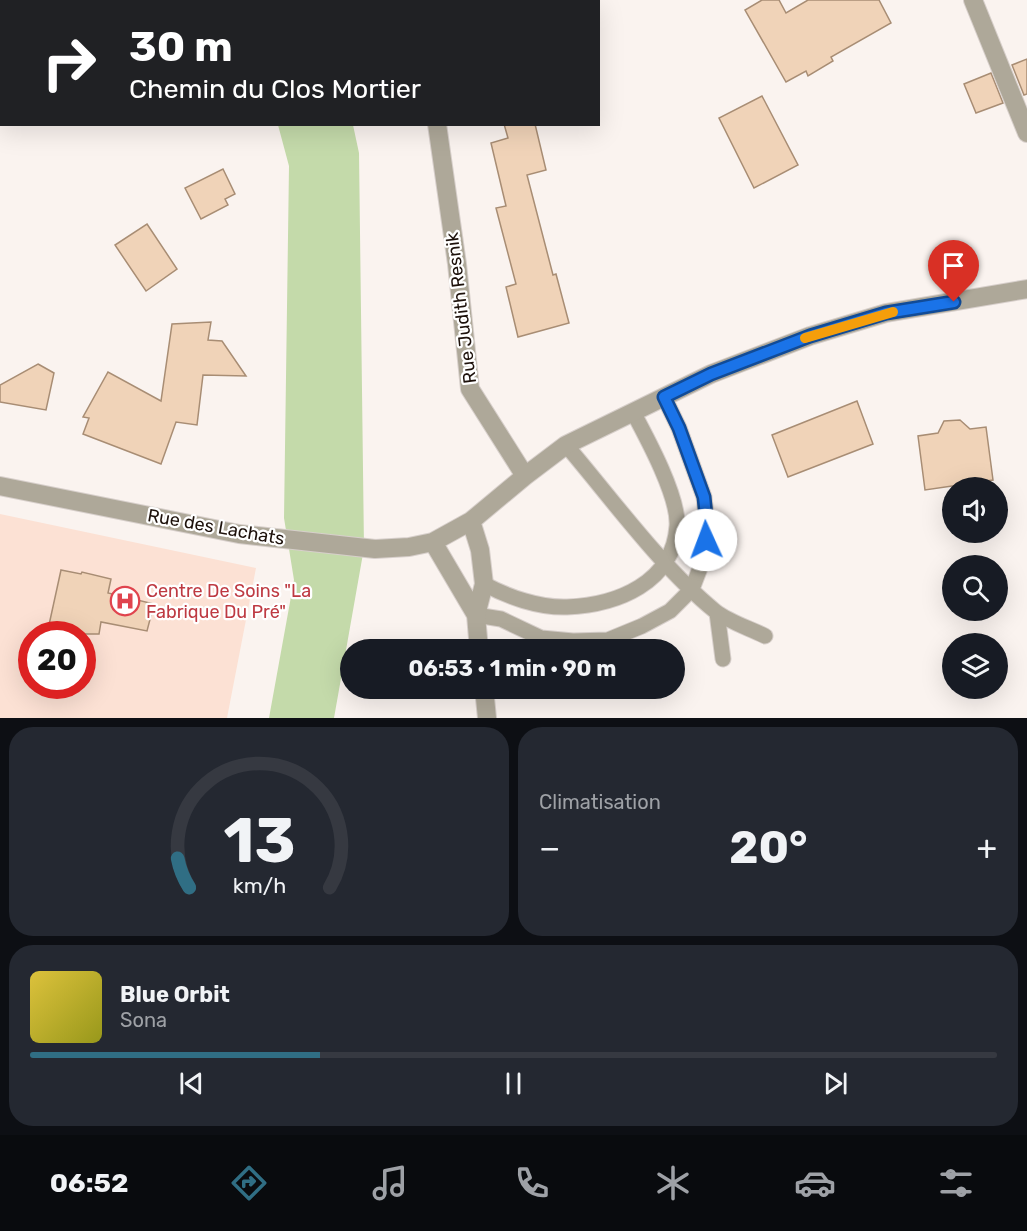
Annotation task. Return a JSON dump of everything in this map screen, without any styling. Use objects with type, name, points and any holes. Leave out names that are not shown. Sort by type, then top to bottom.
[{"type":"street","points":[[973,0],[1027,133]]},
{"type":"street","name":"Rue Judith Resnik","points":[[437,126],[457,264],[470,389],[525,476]]},
{"type":"street","name":"Rue des Lachats","points":[[0,486],[239,534],[375,549],[409,547],[433,542],[471,521],[525,476],[566,446],[711,374],[810,336],[886,313],[1027,289]]},
{"type":"street","points":[[471,521],[480,550],[484,584],[476,615],[478,639]]},
{"type":"street","points":[[433,542],[476,615]]},
{"type":"street","points":[[485,699],[487,718]]},
{"type":"lane","points":[[476,615],[501,619],[541,638],[608,640],[670,611],[692,589],[705,555],[707,525],[704,497],[679,428],[664,397]]},
{"type":"lane","points":[[484,584],[502,593],[533,603],[566,607],[626,596],[645,585],[666,563],[677,526],[675,505],[651,445],[633,412]]},
{"type":"lane","points":[[566,446],[666,563],[717,613],[765,636]]},
{"type":"lane","points":[[717,613],[723,660]]},
{"type":"shaded area","name":"Centre De Soins \"La Fabrique Du Pré\"","points":[[0,514],[256,568],[227,718],[0,718]]},
{"type":"green space","points":[[278,126],[353,126],[359,153],[364,548],[348,639],[340,639],[340,684],[334,718],[269,718],[294,580],[284,518],[289,166]]},
{"type":"building","points":[[762,0],[779,0],[786,13],[808,0],[879,0],[891,23],[831,57],[833,61],[808,76],[806,71],[786,82],[745,10]]},
{"type":"building","points":[[1027,59],[1027,94],[1024,95],[1012,65]]},
{"type":"building","points":[[991,73],[1003,103],[976,113],[964,84]]},
{"type":"building","points":[[762,96],[798,165],[754,188],[719,118]]},
{"type":"building","points":[[505,126],[535,126],[546,170],[527,175],[553,275],[556,274],[569,323],[518,337],[506,287],[516,284],[496,208],[506,206],[491,143],[508,138]]},
{"type":"building","points":[[223,169],[235,194],[225,199],[228,205],[201,219],[185,188]]},
{"type":"building","points":[[147,224],[177,269],[146,291],[115,245]]},
{"type":"building","points":[[211,322],[208,340],[222,341],[246,376],[203,375],[197,425],[176,422],[161,464],[83,434],[89,418],[83,417],[108,372],[161,401],[172,324]]},
{"type":"building","points":[[38,364],[54,373],[46,410],[0,402],[0,385]]},
{"type":"building","points":[[857,401],[873,444],[788,477],[772,435]]},
{"type":"building","points":[[960,420],[970,429],[986,427],[993,477],[942,477],[942,488],[925,490],[918,436],[938,433],[944,421]]},
{"type":"building","points":[[61,570],[111,579],[108,593],[154,604],[147,631],[101,622],[99,634],[96,634],[96,621],[50,621]]},
{"type":"slow traffic","points":[[805,338],[893,312]]},
{"type":"place","name":"Centre De Soins \"La Fabrique Du Pré\"","points":[[125,601]]},
{"type":"route","points":[[706,540],[704,497],[679,428],[664,397],[711,374],[810,336],[886,313],[954,302]]}]
